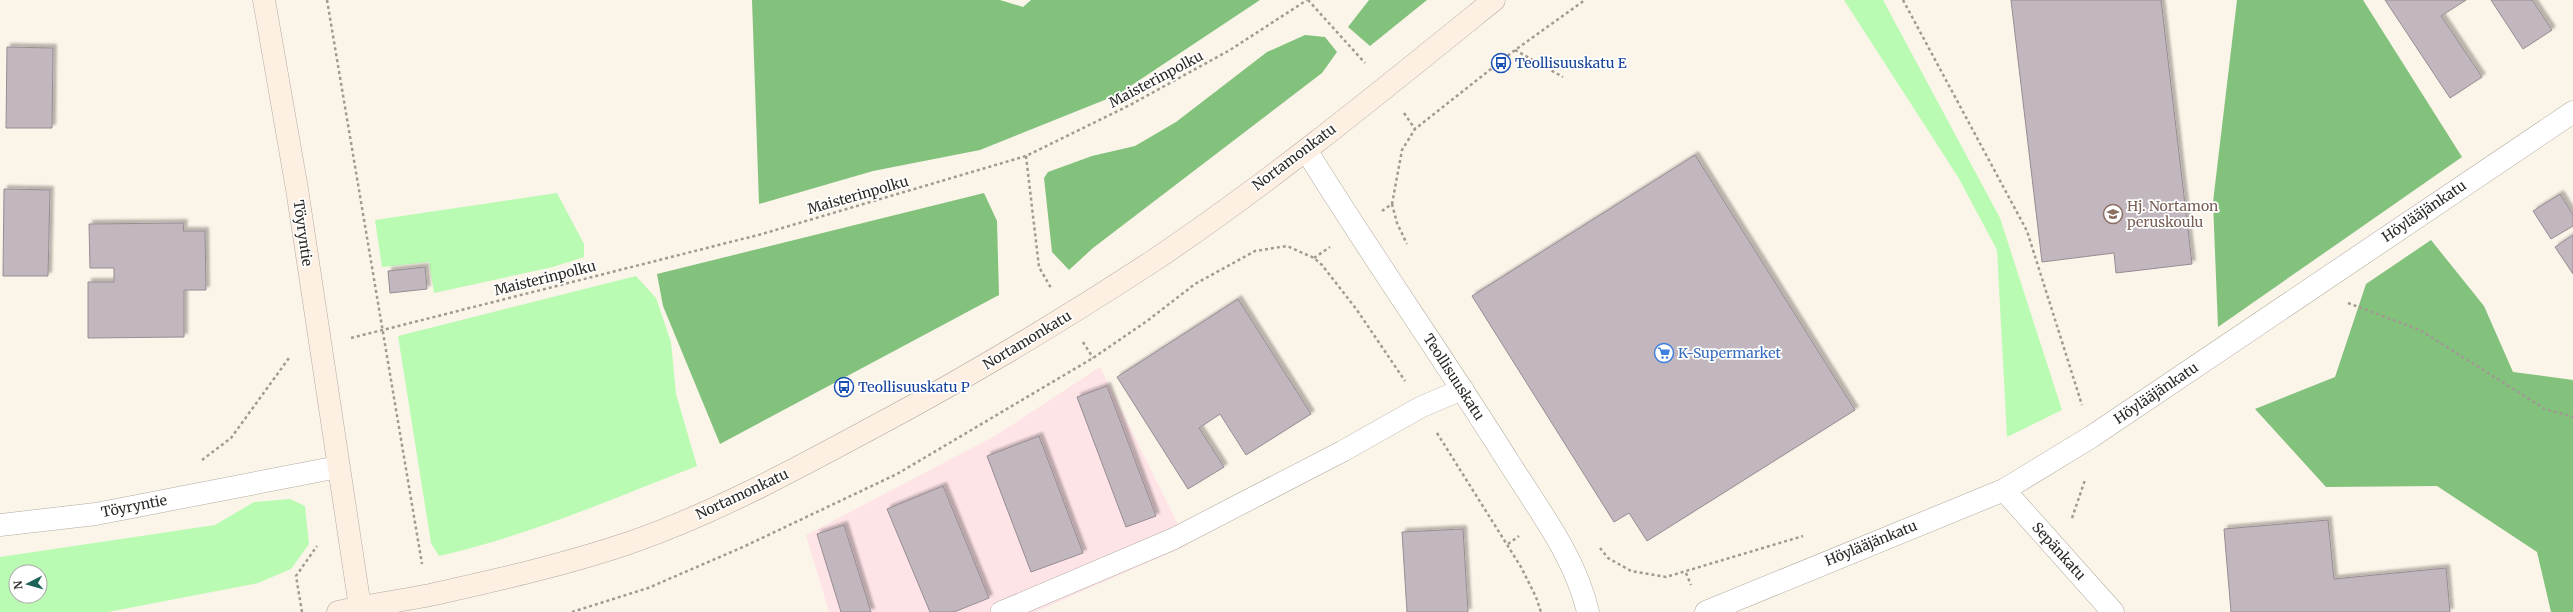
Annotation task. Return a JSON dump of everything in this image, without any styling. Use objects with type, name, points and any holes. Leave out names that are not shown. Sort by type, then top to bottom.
[{"type":"main road","name":"Töyryntie","points":[[264,0],[297,189],[360,607]]},
{"type":"main road","name":"Nortamonkatu","points":[[338,612],[427,595],[554,566],[632,542],[726,503],[783,476],[956,383],[1068,316],[1159,257],[1306,150],[1494,0]]},
{"type":"street","name":"Höylääjänkatu","points":[[1706,612],[2004,490],[2091,437],[2573,112]]},
{"type":"street","name":"Teollisuuskatu","points":[[1306,150],[1356,230],[1463,388],[1572,562],[1588,612]]},
{"type":"street","name":"Töyryntie","points":[[0,525],[96,514],[338,467]]},
{"type":"street","name":"Sepänkatu","points":[[2004,490],[2113,612]]},
{"type":"lane","points":[[1001,612],[1173,539],[1343,451],[1421,407],[1463,388]]},
{"type":"path","points":[[326,0],[427,595]]},
{"type":"path","name":"Maisterinpolku","points":[[382,328],[762,234],[1026,156],[1130,106],[1230,50],[1307,0]]},
{"type":"path","points":[[1410,251],[1397,223],[1392,204],[1402,150],[1415,129],[1515,50],[1585,0]]},
{"type":"path","points":[[1903,0],[2027,231],[2091,437],[2086,475],[2072,520]]},
{"type":"path","points":[[1515,50],[1563,77]]},
{"type":"path","points":[[1026,156],[1039,267],[1093,358]]},
{"type":"path","points":[[572,612],[648,588],[743,547],[897,474],[1093,358],[1147,321],[1195,284],[1255,251],[1287,246],[1314,258],[1392,204]]},
{"type":"path","points":[[2311,288],[2420,330],[2545,409],[2573,417]]},
{"type":"path","points":[[197,464],[231,438],[290,357]]},
{"type":"path","points":[[1599,547],[1608,558],[1631,571],[1666,577],[1806,534]]},
{"type":"shaded area","points":[[1100,367],[1188,545],[1035,612],[829,612],[806,535],[995,436]]},
{"type":"green space","points":[[752,0],[1000,0],[1023,7],[1031,0],[1260,0],[1117,95],[980,150],[873,171],[759,204]]},
{"type":"green space","points":[[1369,0],[1427,0],[1370,46],[1348,27]]},
{"type":"green space","points":[[1844,0],[1883,0],[2000,218],[2062,410],[2007,437],[1997,250],[1958,177]]},
{"type":"green space","points":[[2237,0],[2363,0],[2462,157],[2218,327],[2213,202]]},
{"type":"green space","points":[[1305,35],[1325,37],[1337,52],[1322,73],[1093,248],[1069,270],[1052,252],[1044,178],[1048,172],[1092,156],[1135,146],[1176,122],[1267,52]]},
{"type":"green space","points":[[557,193],[584,244],[584,257],[553,267],[434,293],[429,262],[382,267],[375,220]]},
{"type":"green space","points":[[984,193],[997,221],[999,295],[720,444],[663,306],[657,274]]},
{"type":"green space","points":[[2431,240],[2484,306],[2513,372],[2573,380],[2573,612],[2551,612],[2537,552],[2437,486],[2326,487],[2255,409],[2335,377],[2366,284]]},
{"type":"green space","points":[[636,276],[656,298],[671,342],[676,394],[697,466],[569,516],[472,548],[439,556],[431,543],[398,336]]},
{"type":"green space","points":[[290,499],[305,506],[309,544],[291,569],[258,583],[108,612],[0,612],[0,557],[215,525],[254,502]]},
{"type":"building","points":[[2011,0],[2161,0],[2192,264],[2116,273],[2114,253],[2042,262]]},
{"type":"building","points":[[2385,0],[2466,0],[2441,16],[2482,77],[2450,98]]},
{"type":"building","points":[[2491,0],[2532,0],[2552,30],[2523,49]]},
{"type":"building","points":[[7,47],[53,48],[52,128],[6,128]]},
{"type":"building","name":"K-Supermarket","points":[[1695,155],[1855,410],[1647,541],[1629,513],[1614,522],[1472,296]]},
{"type":"building","points":[[4,189],[50,190],[48,276],[3,276]]},
{"type":"building","points":[[2560,194],[2573,215],[2573,226],[2551,239],[2533,211]]},
{"type":"building","points":[[184,223],[183,231],[205,231],[206,290],[184,290],[184,337],[88,338],[88,282],[114,282],[114,268],[90,268],[89,224]]},
{"type":"building","points":[[2573,235],[2573,274],[2555,247]]},
{"type":"building","points":[[425,267],[427,289],[390,293],[388,271]]},
{"type":"building","points":[[1238,299],[1311,414],[1246,455],[1220,414],[1199,428],[1224,467],[1188,489],[1117,377]]},
{"type":"building","points":[[1107,386],[1156,516],[1126,527],[1077,397]]},
{"type":"building","points":[[1039,436],[1083,553],[1031,572],[987,456]]},
{"type":"building","points":[[943,486],[989,598],[954,612],[930,612],[887,509]]},
{"type":"building","points":[[2328,520],[2334,579],[2446,568],[2450,612],[2231,612],[2224,529]]},
{"type":"building","points":[[844,525],[871,612],[841,612],[817,534]]},
{"type":"building","points":[[1463,529],[1468,612],[1407,612],[1402,532]]},
{"type":"place","name":"Teollisuuskatu E","points":[[1501,63]]},
{"type":"place","name":"Hj. Nortamon peruskoulu","points":[[2113,214]]},
{"type":"place","name":"K-Supermarket","points":[[1664,353]]},
{"type":"place","name":"Teollisuuskatu P","points":[[844,387]]}]
